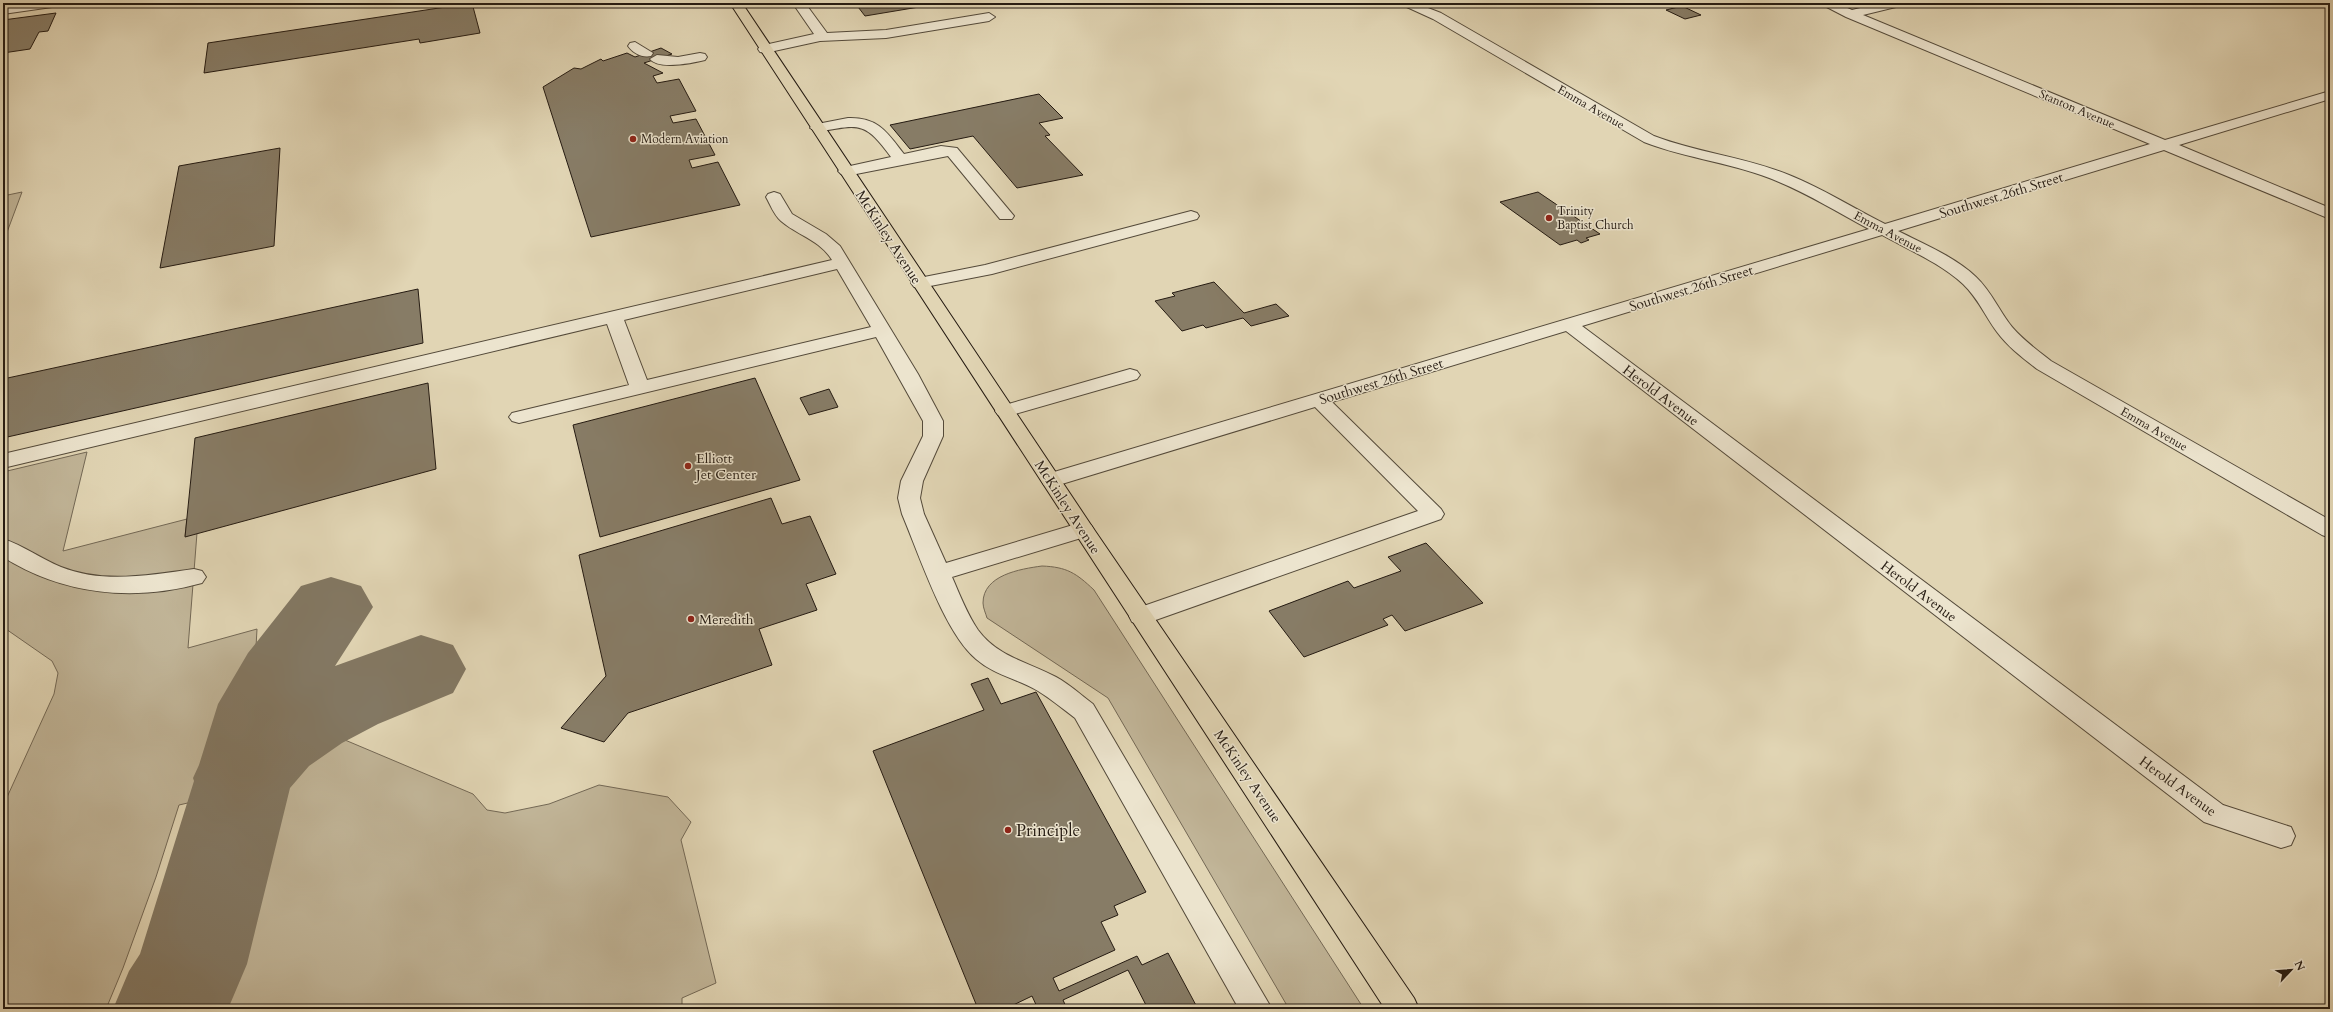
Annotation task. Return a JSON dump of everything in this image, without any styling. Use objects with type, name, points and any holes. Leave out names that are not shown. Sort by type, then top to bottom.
[{"type":"main road","name":"McKinley Avenue","points":[[736,3],[817,128],[1052,480],[1082,530],[1403,1009]]},
{"type":"street","points":[[3,10],[52,3]]},
{"type":"street","name":"Emma Avenue","points":[[1404,3],[1437,16],[1649,139],[1672,148],[1733,162],[1784,178],[1949,265],[1969,280],[1984,296],[2004,329],[2022,348],[2044,365],[2330,530]]},
{"type":"street","name":"Stanton Avenue","points":[[1825,3],[2330,214]]},
{"type":"street","points":[[1850,14],[1896,3]]},
{"type":"street","points":[[800,5],[821,32],[820,37]]},
{"type":"street","points":[[765,49],[820,37],[886,34],[989,17]]},
{"type":"street","points":[[634,46],[652,56],[678,61],[700,57]]},
{"type":"street","name":"Southwest 26th Street","points":[[1052,480],[2330,96]]},
{"type":"street","points":[[817,128],[852,122],[872,124],[878,129],[900,159]]},
{"type":"street","points":[[846,171],[941,151],[952,151],[957,155],[1006,216]]},
{"type":"street","points":[[774,197],[786,217],[820,238],[834,250],[933,421],[933,436],[912,481],[909,498],[913,514],[959,618],[970,637],[985,653],[1005,666],[1047,684],[1084,711],[1256,1009]]},
{"type":"street","points":[[920,283],[986,270],[1191,216]]},
{"type":"street","points":[[3,461],[842,263]]},
{"type":"street","points":[[614,317],[640,389]]},
{"type":"street","name":"Herold Avenue","points":[[1569,325],[2214,814],[2281,836]]},
{"type":"street","points":[[519,416],[605,395],[640,389],[881,330]]},
{"type":"street","points":[[1005,411],[1130,375]]},
{"type":"street","points":[[1141,616],[1433,514],[1319,400]]},
{"type":"street","points":[[940,573],[1082,530]]},
{"type":"street","points":[[3,547],[48,571],[75,580],[107,585],[194,577]]},
{"type":"shaded area","points":[[22,192],[3,243],[3,196]]},
{"type":"shaded area","points":[[87,452],[63,551],[187,519],[185,536],[197,533],[188,648],[257,629],[256,647],[205,799],[179,805],[156,877],[123,968],[106,1009],[3,1009],[3,806],[54,694],[58,673],[52,661],[3,627],[3,472]]},
{"type":"shaded area","points":[[1042,566],[1058,568],[1071,572],[1082,579],[1094,590],[1364,1009],[1289,1009],[1108,698],[987,618],[983,603],[985,593],[989,586],[1004,575],[1024,569]]},
{"type":"shaded area","points":[[334,739],[345,740],[473,794],[487,810],[505,813],[549,804],[599,785],[668,797],[691,822],[681,840],[716,983],[682,998],[682,1009],[216,1009],[226,990],[267,786],[280,768],[295,755],[313,745]]},
{"type":"building","points":[[472,3],[480,33],[420,43],[419,39],[204,73],[208,43]]},
{"type":"building","points":[[855,3],[943,3],[865,16]]},
{"type":"building","points":[[1682,6],[1701,15],[1685,19],[1666,10]]},
{"type":"building","points":[[56,13],[48,31],[39,32],[30,49],[3,53],[3,20]]},
{"type":"building","name":"Modern Aviation","points":[[661,48],[672,54],[644,63],[663,73],[653,76],[657,83],[679,79],[696,111],[670,116],[673,123],[696,119],[715,155],[689,160],[692,168],[718,162],[740,205],[591,237],[543,87],[574,68],[581,69],[601,59],[603,61],[627,53],[635,57]]},
{"type":"building","points":[[1039,94],[1063,118],[1039,123],[1050,135],[1045,136],[1083,175],[1017,188],[973,136],[910,149],[890,125]]},
{"type":"building","points":[[280,148],[274,246],[160,268],[179,166]]},
{"type":"building","name":"Trinity Baptist Church","points":[[1538,192],[1600,234],[1586,238],[1589,240],[1581,243],[1577,240],[1560,245],[1500,202]]},
{"type":"building","points":[[1214,282],[1244,313],[1276,304],[1289,316],[1251,326],[1243,318],[1206,328],[1203,325],[1182,331],[1155,301],[1175,296],[1172,293]]},
{"type":"building","points":[[418,289],[423,343],[3,438],[3,379]]},
{"type":"building","name":"Elliott Jet Center","points":[[755,378],[800,480],[600,537],[573,425]]},
{"type":"building","points":[[428,383],[436,469],[185,537],[195,438]]},
{"type":"building","points":[[829,389],[838,407],[809,415],[800,398]]},
{"type":"building","name":"Meredith","points":[[771,498],[782,524],[810,516],[836,574],[806,584],[817,610],[759,629],[772,665],[628,713],[604,742],[561,728],[606,676],[579,555]]},
{"type":"building","points":[[1426,543],[1483,603],[1405,631],[1392,615],[1383,619],[1388,625],[1304,657],[1269,611],[1348,581],[1354,588],[1401,571],[1388,557]]},
{"type":"building","name":"Principle","points":[[988,678],[1001,704],[1036,692],[1146,892],[1114,906],[1118,915],[1101,922],[1115,950],[1053,978],[1059,991],[1137,956],[1142,965],[1168,953],[1198,1009],[1148,1009],[1128,970],[1063,1000],[1067,1009],[1038,1009],[1032,996],[1005,1009],[978,1009],[873,751],[984,710],[971,684]]},
{"type":"taxiway","points":[[245,774],[264,704],[280,677],[331,607]]},
{"type":"taxiway","points":[[245,774],[262,753],[292,728],[327,708],[421,669]]},
{"type":"taxiway","points":[[169,1009],[181,989],[192,964],[245,774]]},
{"type":"taxiway","points":[[241,778],[245,774]]},
{"type":"place","name":"Modern Aviation","points":[[633,139]]},
{"type":"place","name":"Trinity Baptist Church","points":[[1549,218]]},
{"type":"place","name":"Elliott Jet Center","points":[[688,466]]},
{"type":"place","name":"Meredith","points":[[691,619]]},
{"type":"place","name":"Principle","points":[[1008,830]]}]
